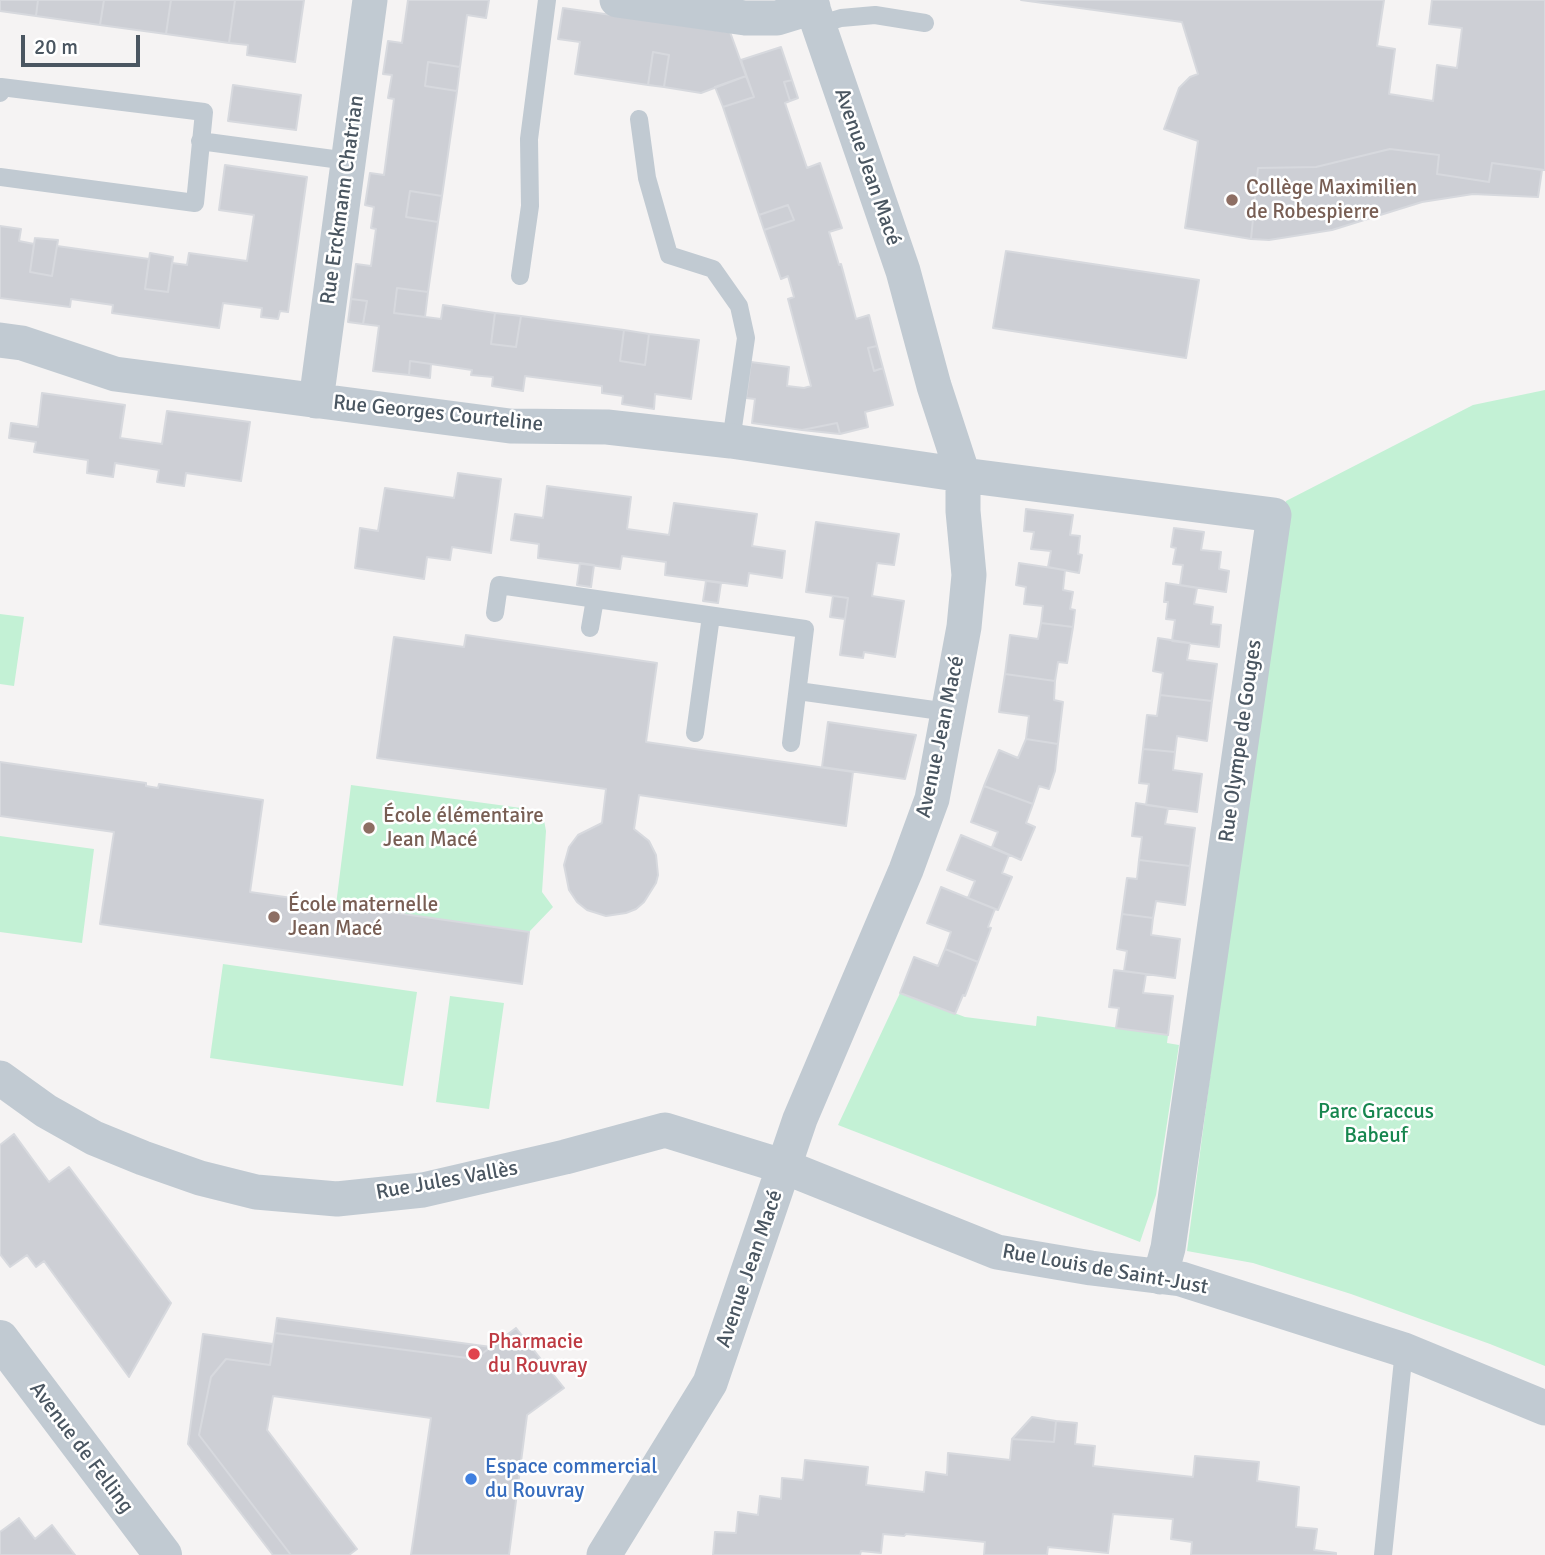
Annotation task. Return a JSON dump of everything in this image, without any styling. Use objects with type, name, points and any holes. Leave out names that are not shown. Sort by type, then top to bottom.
[{"type":"street","name":"Rue Erckmann Chatrian","points":[[316,401],[370,0]]},
{"type":"street","points":[[617,0],[745,18],[777,18],[814,11]]},
{"type":"street","name":"Avenue Jean Macé","points":[[604,1555],[710,1383],[800,1119],[906,870],[932,799],[964,627],[969,575],[963,512],[963,475],[934,386],[903,271],[814,11]]},
{"type":"street","name":"Rue Georges Courteline","points":[[0,340],[22,343],[115,374],[510,426],[607,426],[963,475]]},
{"type":"street","name":"Rue Olympe de Gouges","points":[[963,475],[1274,515],[1168,1248],[1160,1277]]},
{"type":"street","name":"Rue Jules Vallès","points":[[0,1079],[46,1111],[94,1138],[200,1178],[256,1192],[337,1199],[423,1190],[565,1157],[665,1130],[785,1167]]},
{"type":"street","name":"Rue Louis de Saint-Just","points":[[785,1167],[997,1252],[1091,1268],[1181,1279],[1404,1350],[1545,1408]]},
{"type":"street","name":"Avenue de Felling","points":[[0,1339],[163,1555]]},
{"type":"lane","points":[[520,276],[530,206],[528,139],[547,0]]},
{"type":"lane","points":[[814,11],[841,18],[875,15],[925,23]]},
{"type":"lane","points":[[0,93],[1,87],[204,113],[195,203],[0,177]]},
{"type":"lane","points":[[639,119],[647,178],[669,255],[713,268],[739,306],[746,338],[731,441]]},
{"type":"lane","points":[[200,141],[348,161]]},
{"type":"lane","points":[[495,613],[499,585],[805,629],[791,743]]},
{"type":"lane","points":[[590,628],[595,599]]},
{"type":"lane","points":[[695,733],[711,615]]},
{"type":"lane","points":[[798,691],[948,712]]},
{"type":"lane","points":[[1383,1555],[1404,1350]]},
{"type":"green space","name":"Parc Graccus Babeuf","points":[[1545,390],[1545,1366],[1351,1294],[1253,1263],[1187,1251],[1286,501],[1473,405]]},
{"type":"green space","points":[[0,614],[24,617],[14,686],[0,684]]},
{"type":"green space","points":[[351,785],[536,810],[544,820],[546,831],[542,892],[553,907],[529,932],[336,905]]},
{"type":"green space","points":[[0,836],[94,849],[82,943],[0,932]]},
{"type":"green space","points":[[223,964],[417,992],[403,1086],[210,1058]]},
{"type":"green space","points":[[900,993],[965,1017],[1036,1026],[1037,1016],[1168,1035],[1167,1043],[1179,1045],[1156,1195],[1140,1242],[838,1125]]},
{"type":"green space","points":[[450,996],[504,1003],[489,1109],[436,1102]]},
{"type":"building","points":[[0,0],[38,0],[36,16],[0,11]]},
{"type":"building","points":[[38,0],[104,0],[100,25],[36,16]]},
{"type":"building","points":[[104,0],[171,0],[166,34],[100,25]]},
{"type":"building","points":[[171,0],[235,0],[229,43],[166,34]]},
{"type":"building","points":[[235,0],[304,0],[295,62],[247,55],[248,45],[229,43]]},
{"type":"building","points":[[408,0],[489,0],[486,18],[467,15],[460,67],[428,62],[425,86],[457,91],[442,196],[410,191],[406,217],[438,222],[428,292],[397,288],[394,313],[441,319],[443,305],[495,313],[491,344],[516,347],[521,316],[624,330],[620,361],[645,365],[649,334],[699,340],[691,399],[655,394],[654,409],[622,404],[623,396],[602,393],[602,386],[525,376],[523,391],[492,386],[493,377],[471,375],[472,370],[410,361],[409,375],[373,371],[379,326],[363,324],[367,301],[351,299],[356,264],[371,266],[376,229],[371,228],[374,207],[365,205],[370,173],[384,175],[394,99],[388,98],[392,75],[383,74],[388,41],[402,43]]},
{"type":"building","points":[[1021,0],[1384,0],[1377,46],[1395,49],[1389,94],[1433,101],[1437,65],[1457,68],[1462,28],[1429,24],[1432,0],[1545,0],[1545,170],[1492,163],[1489,182],[1437,174],[1439,155],[1390,149],[1316,167],[1258,168],[1251,239],[1185,228],[1198,141],[1164,129],[1179,88],[1190,77],[1198,74],[1182,22]]},
{"type":"building","points":[[563,8],[730,32],[746,76],[701,93],[664,87],[669,55],[653,52],[648,85],[575,74],[580,42],[558,39]]},
{"type":"building","points":[[781,47],[792,80],[784,82],[790,101],[785,103],[807,168],[820,163],[842,228],[829,232],[856,319],[869,315],[877,346],[868,348],[874,371],[883,368],[893,405],[865,412],[868,427],[840,434],[837,423],[802,430],[752,423],[755,399],[746,398],[751,362],[789,367],[787,386],[811,386],[788,299],[794,297],[788,276],[781,279],[764,230],[794,220],[788,205],[759,215],[723,107],[754,97],[741,60]]},
{"type":"building","points":[[653,52],[669,55],[664,87],[648,85]]},
{"type":"building","points":[[428,62],[460,67],[457,91],[425,86]]},
{"type":"building","points":[[746,76],[754,97],[723,107],[715,87]]},
{"type":"building","points":[[792,80],[798,98],[790,101],[784,82]]},
{"type":"building","points":[[233,85],[301,95],[296,130],[228,121]]},
{"type":"building","points":[[1390,149],[1439,155],[1437,174],[1489,182],[1492,163],[1542,170],[1538,197],[1473,194],[1422,202],[1332,230],[1269,240],[1251,239],[1258,168],[1316,167]]},
{"type":"building","points":[[225,165],[307,177],[288,312],[280,311],[278,319],[261,317],[262,308],[223,303],[219,328],[112,313],[113,305],[71,299],[70,307],[0,298],[0,226],[21,229],[19,241],[34,244],[30,272],[52,276],[57,246],[149,259],[145,289],[168,292],[172,263],[187,265],[189,253],[247,261],[254,215],[219,210]]},
{"type":"building","points":[[410,191],[442,196],[438,222],[406,217]]},
{"type":"building","points":[[788,205],[794,220],[764,230],[759,215]]},
{"type":"building","points":[[35,238],[58,240],[52,276],[30,272]]},
{"type":"building","points":[[1006,251],[1199,280],[1186,358],[993,328]]},
{"type":"building","points":[[150,253],[173,257],[168,292],[145,289]]},
{"type":"building","points":[[397,288],[428,292],[425,317],[394,313]]},
{"type":"building","points":[[351,299],[367,301],[363,324],[348,322]]},
{"type":"building","points":[[495,313],[521,316],[516,347],[491,344]]},
{"type":"building","points":[[624,330],[649,334],[645,365],[620,361]]},
{"type":"building","points":[[877,346],[883,368],[874,371],[868,348]]},
{"type":"building","points":[[410,361],[431,364],[430,378],[409,375]]},
{"type":"building","points":[[42,393],[125,405],[120,438],[162,444],[167,411],[250,422],[241,481],[186,473],[184,486],[157,482],[159,470],[115,463],[113,477],[87,473],[88,460],[34,452],[36,442],[9,438],[11,423],[38,427]]},
{"type":"building","points":[[837,423],[840,434],[802,430]]},
{"type":"building","points":[[458,473],[501,479],[491,553],[452,547],[450,560],[427,557],[424,579],[355,568],[360,528],[378,531],[385,488],[454,498]]},
{"type":"building","points":[[547,486],[631,497],[627,529],[669,535],[674,503],[757,514],[752,546],[785,551],[782,578],[749,573],[747,586],[665,575],[666,562],[622,556],[620,569],[538,558],[539,544],[511,540],[515,514],[543,518]]},
{"type":"building","points":[[1026,509],[1073,515],[1070,535],[1080,536],[1078,554],[1082,555],[1079,573],[1048,567],[1051,551],[1031,549],[1034,532],[1024,531]]},
{"type":"building","points":[[816,522],[899,534],[894,565],[877,563],[872,596],[904,601],[895,657],[864,652],[863,658],[840,655],[848,598],[806,592]]},
{"type":"building","points":[[1174,528],[1204,532],[1201,550],[1221,552],[1219,569],[1229,571],[1226,592],[1180,585],[1183,565],[1173,564],[1176,548],[1171,547]]},
{"type":"building","points":[[580,563],[594,565],[591,587],[577,585]]},
{"type":"building","points":[[1019,563],[1065,570],[1063,590],[1073,592],[1070,609],[1075,610],[1073,627],[1041,623],[1043,606],[1024,604],[1026,587],[1016,585]]},
{"type":"building","points":[[706,581],[721,583],[718,603],[703,601]]},
{"type":"building","points":[[1166,583],[1197,588],[1194,604],[1213,607],[1211,624],[1221,625],[1219,647],[1172,641],[1175,620],[1166,619]]},
{"type":"building","points":[[833,596],[848,598],[845,619],[830,617]]},
{"type":"building","points":[[1041,623],[1073,627],[1067,663],[1058,662],[1055,681],[1005,674],[1010,635],[1038,639]]},
{"type":"building","points":[[466,635],[657,663],[646,742],[853,772],[846,826],[639,795],[634,829],[649,841],[656,855],[656,883],[644,902],[626,913],[606,916],[587,910],[569,890],[564,865],[569,847],[578,835],[602,823],[606,789],[377,758],[394,637],[464,647]]},
{"type":"building","points":[[1158,638],[1190,643],[1187,660],[1217,664],[1212,701],[1160,695],[1163,673],[1153,671]]},
{"type":"building","points":[[1005,674],[1055,681],[1054,700],[1063,702],[1058,744],[1026,739],[1029,716],[999,712]]},
{"type":"building","points":[[1160,695],[1212,701],[1207,741],[1177,736],[1175,752],[1143,749],[1147,715],[1157,716]]},
{"type":"building","points":[[828,722],[916,735],[905,779],[822,767]]},
{"type":"building","points":[[1026,739],[1058,744],[1055,771],[1049,789],[1039,786],[1033,804],[984,786],[999,750],[1018,758]]},
{"type":"building","points":[[1143,749],[1175,752],[1173,770],[1202,774],[1197,812],[1146,805],[1149,784],[1139,783]]},
{"type":"building","points":[[0,762],[146,783],[146,786],[158,788],[159,784],[263,800],[250,892],[529,932],[522,984],[100,924],[114,832],[0,816]]},
{"type":"building","points":[[984,786],[1033,804],[1026,823],[1035,827],[1021,860],[992,847],[998,832],[971,822]]},
{"type":"building","points":[[1136,803],[1168,808],[1165,824],[1195,828],[1190,866],[1139,860],[1142,837],[1132,836]]},
{"type":"building","points":[[961,835],[1009,855],[1002,873],[1012,877],[998,910],[968,898],[975,881],[947,870]]},
{"type":"building","points":[[1139,860],[1190,866],[1185,905],[1156,901],[1153,918],[1122,914],[1127,878],[1137,879]]},
{"type":"building","points":[[941,887],[995,909],[978,962],[945,949],[951,932],[927,923]]},
{"type":"building","points":[[1122,914],[1153,918],[1151,935],[1180,939],[1175,978],[1124,971],[1127,951],[1117,949]]},
{"type":"building","points":[[945,949],[978,962],[955,1014],[900,993],[914,957],[938,966]]},
{"type":"building","points":[[1114,970],[1146,974],[1143,993],[1173,996],[1168,1035],[1116,1028],[1119,1008],[1109,1007]]},
{"type":"building","points":[[14,1134],[49,1182],[69,1167],[171,1303],[129,1377],[44,1261],[36,1267],[27,1255],[10,1267],[0,1254],[0,1145]]},
{"type":"building","points":[[277,1318],[491,1347],[475,1359],[275,1333]]},
{"type":"building","name":"Espace commercial du Rouvray","points":[[516,1328],[564,1388],[527,1415],[509,1555],[411,1555],[431,1418],[273,1396],[267,1430],[357,1549],[349,1555],[291,1555],[199,1435],[211,1377],[226,1359],[270,1365],[275,1333],[475,1359]]},
{"type":"building","points":[[203,1334],[273,1344],[270,1365],[226,1359],[211,1377],[199,1435],[291,1555],[273,1555],[188,1444]]},
{"type":"building","points":[[1032,1417],[1056,1421],[1054,1442],[1012,1439]]},
{"type":"building","points":[[1056,1421],[1077,1423],[1075,1444],[1095,1446],[1093,1466],[1193,1477],[1195,1456],[1259,1462],[1257,1481],[1299,1487],[1296,1527],[1317,1529],[1314,1550],[1336,1555],[1191,1555],[1192,1542],[1171,1539],[1173,1519],[1113,1514],[1108,1553],[1048,1547],[1047,1555],[984,1555],[985,1542],[883,1534],[881,1553],[861,1551],[860,1555],[713,1555],[715,1532],[736,1533],[738,1512],[758,1515],[760,1496],[781,1499],[782,1478],[803,1480],[805,1460],[868,1467],[866,1485],[924,1492],[926,1472],[947,1475],[948,1453],[1010,1460],[1012,1439],[1054,1442]]},
{"type":"building","points":[[19,1518],[35,1539],[52,1525],[75,1555],[0,1555],[0,1532]]},
{"type":"place","name":"Collège Maximilien de Robespierre","points":[[1232,200]]},
{"type":"place","name":"École élémentaire Jean Macé","points":[[369,828]]},
{"type":"place","name":"École maternelle Jean Macé","points":[[274,917]]},
{"type":"place","name":"Pharmacie du Rouvray","points":[[474,1354]]},
{"type":"place","name":"Espace commercial du Rouvray","points":[[471,1479]]}]
